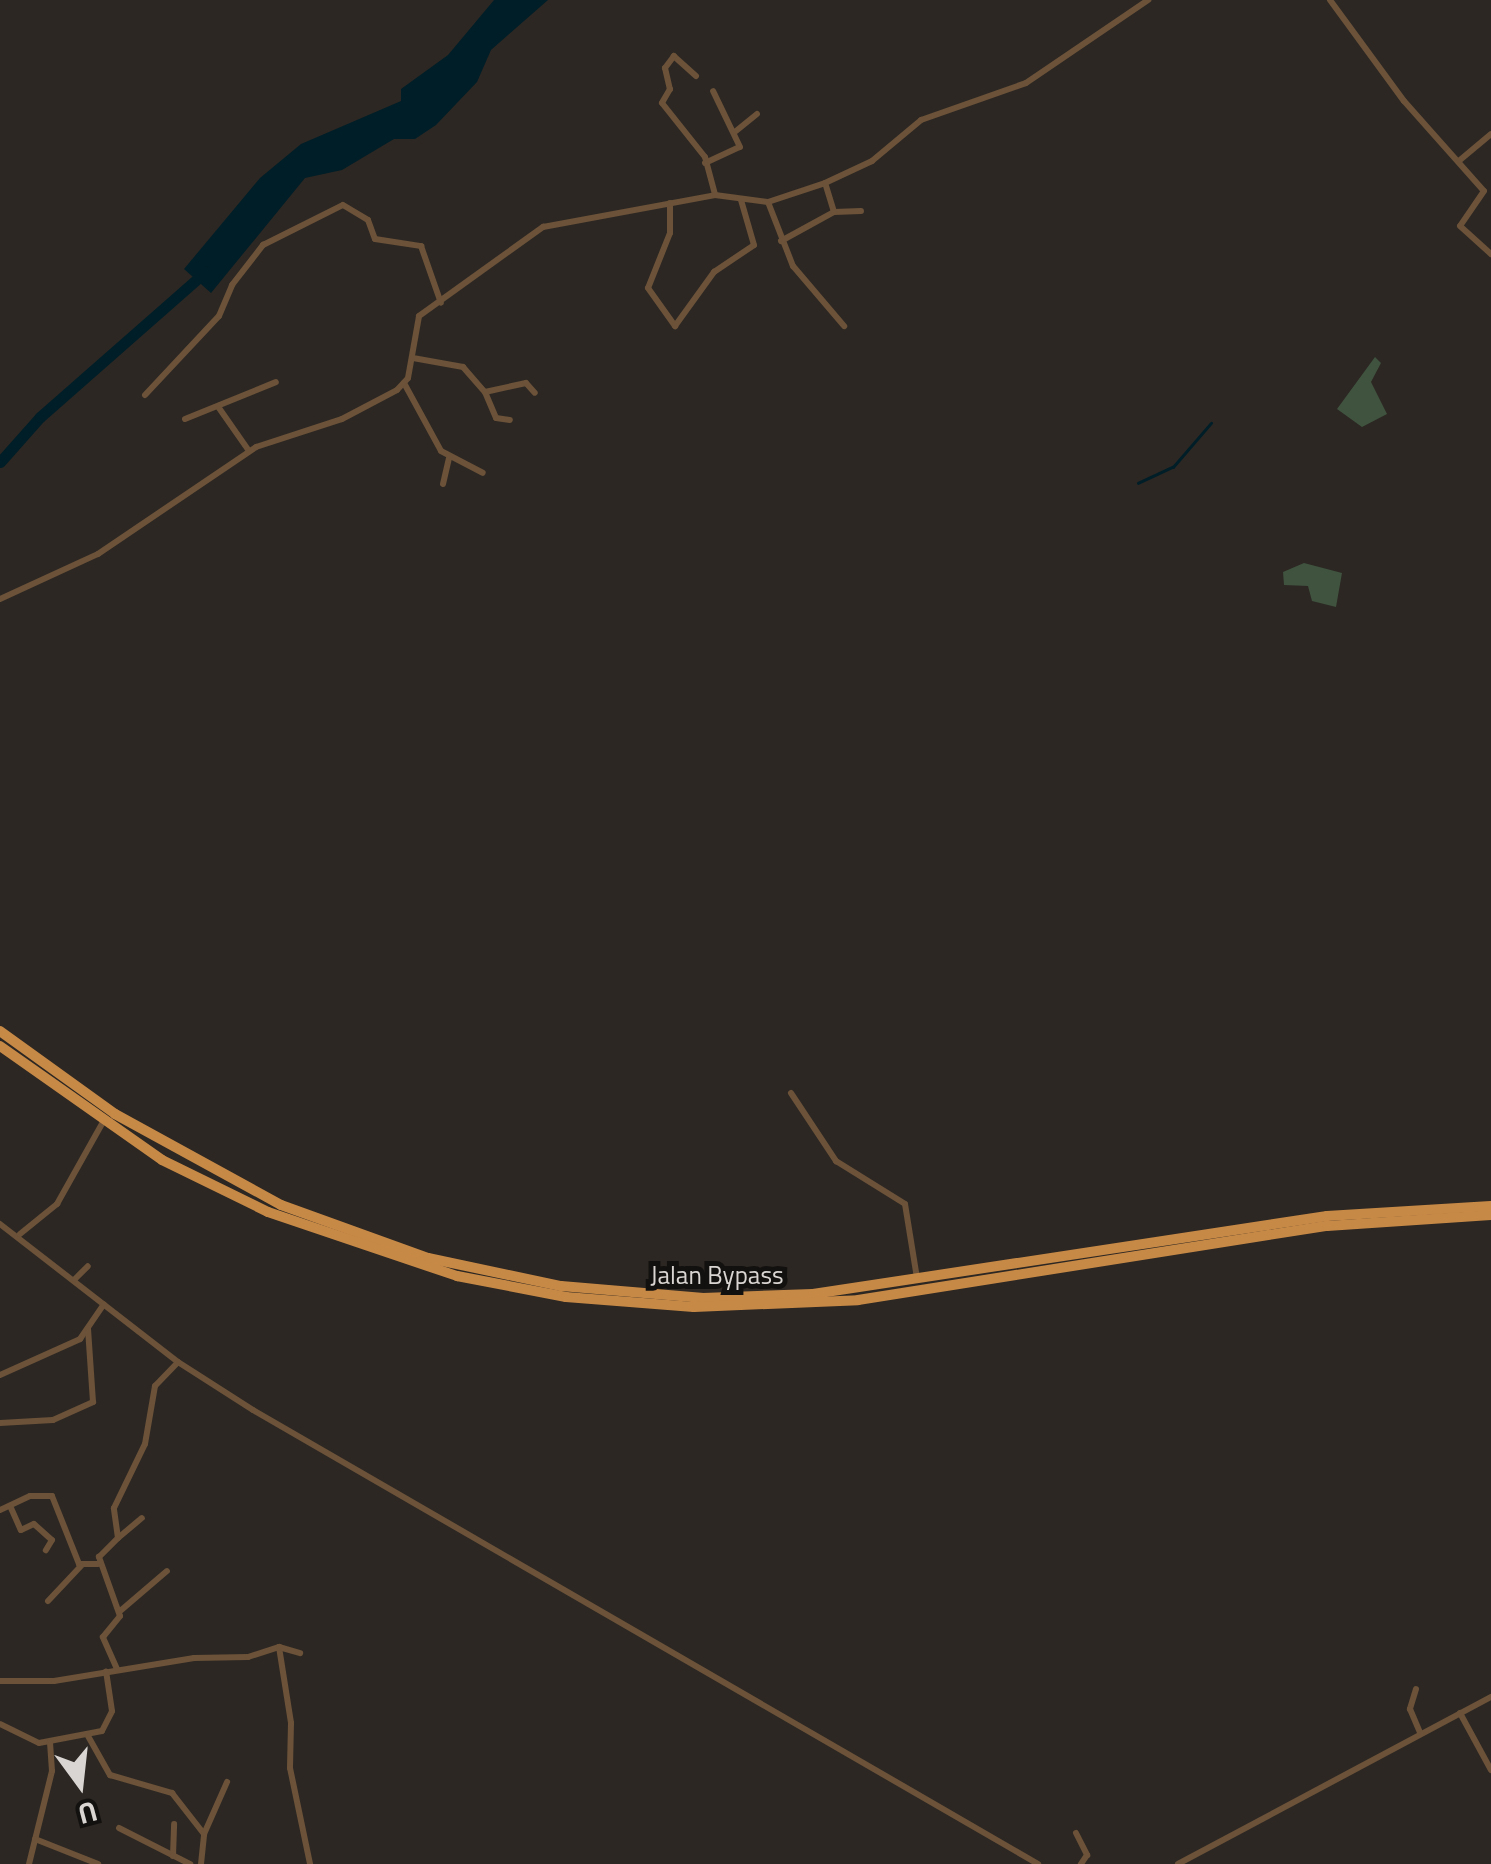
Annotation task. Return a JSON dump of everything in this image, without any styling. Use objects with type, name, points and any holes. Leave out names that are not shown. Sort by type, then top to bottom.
[{"type":"highway","name":"Jalan Bypass","points":[[0,1031],[26,1060],[103,1122],[268,1212],[487,1283],[623,1302],[728,1307],[858,1300],[1327,1216],[1491,1206]]},
{"type":"highway","name":"Jalan Bypass","points":[[0,1046],[234,1182],[324,1224],[428,1258],[561,1286],[685,1297],[813,1294],[998,1274],[1327,1226],[1491,1215]]},
{"type":"street","points":[[0,600],[98,554],[249,452],[360,412],[404,383],[413,358],[416,320],[543,226],[715,195],[768,202],[826,183],[872,161],[921,120],[1026,83],[1148,0]]},
{"type":"street","points":[[1330,0],[1404,101],[1486,194],[1461,228],[1491,254]]},
{"type":"street","points":[[696,76],[674,56],[665,68],[670,89],[662,105],[706,163],[715,195]]},
{"type":"street","points":[[706,163],[738,149],[736,132],[714,91]]},
{"type":"street","points":[[736,132],[756,114]]},
{"type":"street","points":[[1460,160],[1491,134]]},
{"type":"street","points":[[826,183],[834,212]]},
{"type":"street","points":[[670,204],[670,233],[648,288],[674,326],[714,272],[754,244],[740,200]]},
{"type":"street","points":[[768,202],[781,241],[804,282],[844,326]]},
{"type":"street","points":[[145,395],[219,316],[232,285],[264,245],[343,205],[368,220],[375,239],[421,246],[441,303]]},
{"type":"street","points":[[781,241],[834,212],[861,211]]},
{"type":"street","points":[[413,358],[463,367],[485,392],[496,418],[510,420]]},
{"type":"street","points":[[185,420],[276,382]]},
{"type":"street","points":[[404,383],[432,438],[449,457],[483,473]]},
{"type":"street","points":[[485,392],[526,383],[534,392]]},
{"type":"street","points":[[219,408],[249,452]]},
{"type":"street","points":[[443,484],[449,457]]},
{"type":"street","points":[[791,1094],[836,1160],[905,1204],[917,1281]]},
{"type":"street","points":[[20,1234],[57,1204],[103,1122]]},
{"type":"street","points":[[0,1224],[20,1234],[178,1362],[1038,1864]]},
{"type":"street","points":[[75,1279],[88,1266]]},
{"type":"street","points":[[0,1375],[88,1328],[104,1304]]},
{"type":"street","points":[[0,1423],[57,1418],[70,1407],[93,1402],[88,1328]]},
{"type":"street","points":[[118,1538],[114,1508],[145,1444],[150,1398],[178,1362]]},
{"type":"street","points":[[0,1510],[30,1496],[56,1499],[81,1566]]},
{"type":"street","points":[[10,1508],[21,1530],[34,1524],[52,1540],[46,1550]]},
{"type":"street","points":[[118,1669],[103,1637],[118,1623],[118,1612],[98,1564],[101,1551],[142,1518]]},
{"type":"street","points":[[48,1602],[81,1566],[98,1564]]},
{"type":"street","points":[[118,1612],[167,1571]]},
{"type":"street","points":[[279,1648],[291,1723],[290,1768],[310,1864]]},
{"type":"street","points":[[0,1681],[248,1657],[279,1648],[300,1653]]},
{"type":"street","points":[[0,1724],[23,1740],[50,1742],[88,1736],[111,1720],[106,1672]]},
{"type":"street","points":[[1416,1689],[1410,1709],[1420,1732]]},
{"type":"street","points":[[1178,1864],[1491,1697]]},
{"type":"street","points":[[1460,1713],[1491,1770]]},
{"type":"street","points":[[88,1736],[110,1775],[172,1793],[204,1834]]},
{"type":"street","points":[[30,1864],[52,1771],[50,1742]]},
{"type":"street","points":[[202,1864],[204,1834],[227,1782]]},
{"type":"street","points":[[173,1856],[174,1824]]},
{"type":"street","points":[[119,1828],[190,1864]]},
{"type":"street","points":[[1076,1833],[1086,1855],[1081,1864]]},
{"type":"street","points":[[35,1839],[98,1864]]},
{"type":"green space","points":[[1375,357],[1381,363],[1371,382],[1387,414],[1362,427],[1337,409]]},
{"type":"green space","points":[[1304,563],[1342,573],[1336,607],[1312,601],[1308,586],[1284,585],[1283,572]]},
{"type":"water","points":[[494,0],[548,0],[491,50],[477,82],[436,125],[415,139],[394,139],[342,170],[305,178],[211,293],[184,269],[260,178],[301,144],[401,101],[401,89],[448,55]]},
{"type":"waterway","points":[[0,462],[40,417],[206,271]]},
{"type":"waterway","points":[[1138,483],[1173,467],[1211,423]]}]
